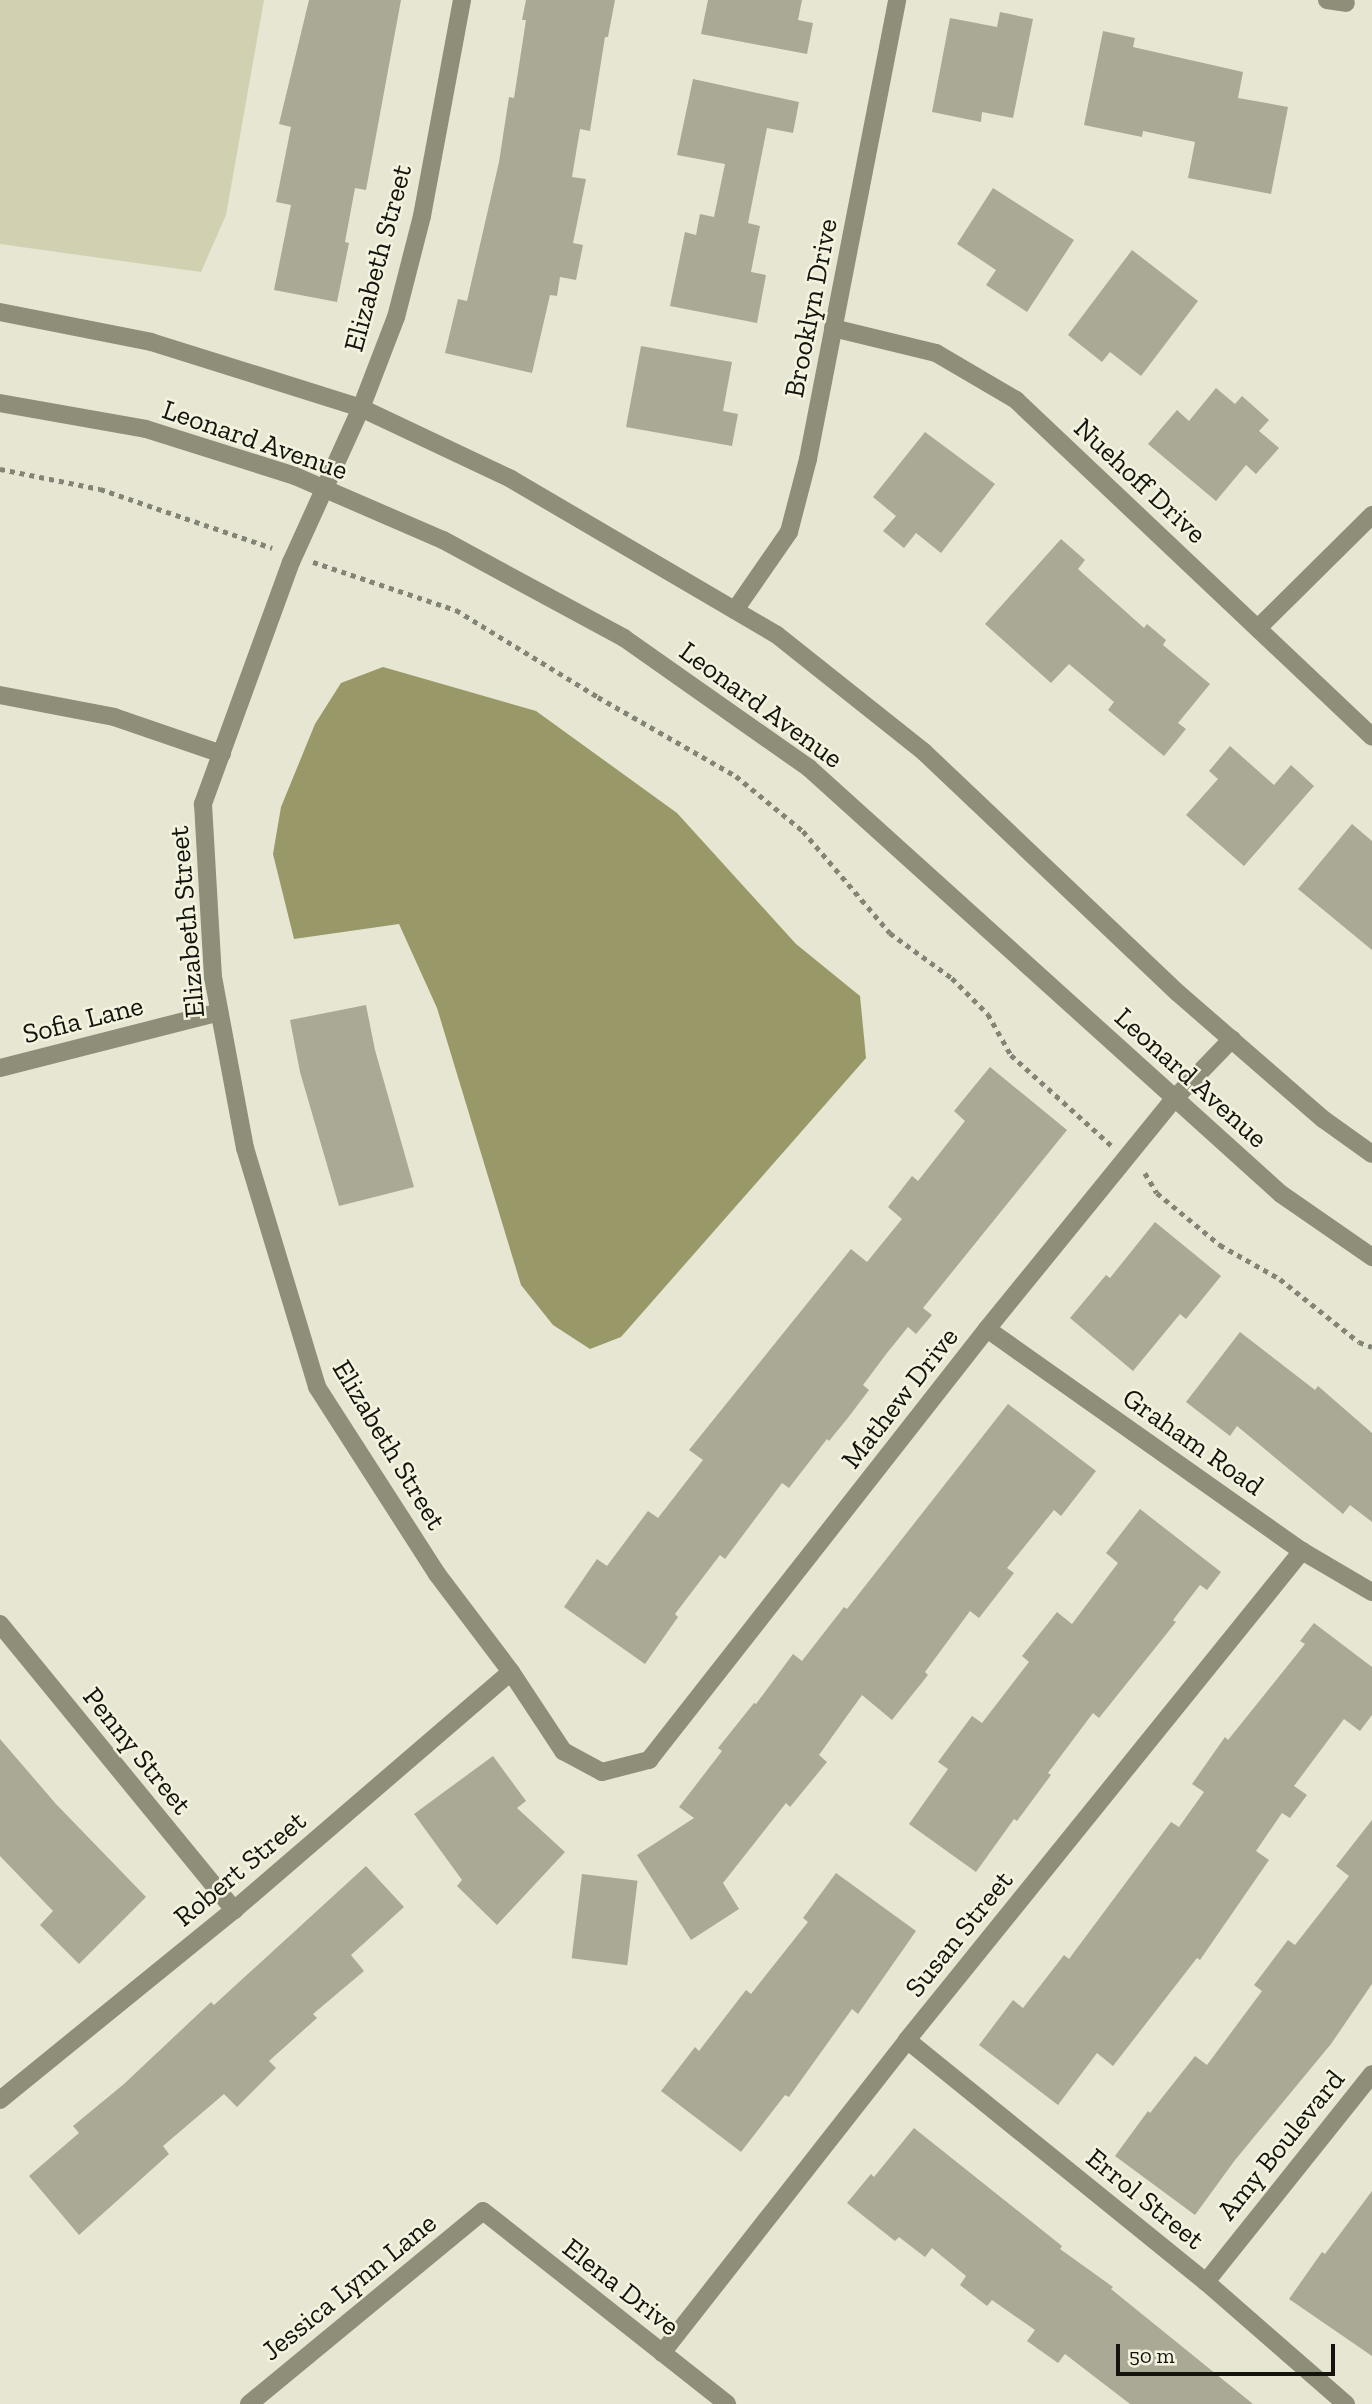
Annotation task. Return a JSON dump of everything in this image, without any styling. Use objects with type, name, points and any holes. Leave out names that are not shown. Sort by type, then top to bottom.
[{"type":"street","name":"Elizabeth Street","points":[[463,0],[422,216],[396,317],[361,408],[295,556],[203,804],[213,977],[244,1149],[317,1387],[438,1574],[510,1672],[562,1751],[602,1772]]},
{"type":"street","name":"Brooklyn Drive","points":[[735,610],[789,532],[808,459],[897,0]]},
{"type":"street","points":[[1327,0],[1346,4]]},
{"type":"street","name":"Leonard Avenue","points":[[0,312],[151,342],[361,408],[511,479],[777,635],[924,752],[1178,993],[1323,1119],[1372,1154]]},
{"type":"street","name":"Nuehoff Drive","points":[[833,328],[936,353],[1016,400],[1372,737]]},
{"type":"street","name":"Leonard Avenue","points":[[0,403],[146,429],[295,476],[443,540],[624,638],[809,768],[1281,1194],[1372,1258]]},
{"type":"street","points":[[1258,628],[1372,515]]},
{"type":"street","points":[[0,695],[114,717],[222,754]]},
{"type":"street","name":"Sofia Lane","points":[[0,1068],[219,1012]]},
{"type":"street","name":"Mathew Drive","points":[[602,1772],[649,1760],[988,1329],[1175,1098],[1232,1040]]},
{"type":"street","name":"Graham Road","points":[[988,1329],[1302,1551],[1372,1592]]},
{"type":"street","name":"Susan Street","points":[[662,2353],[907,2040],[1302,1551]]},
{"type":"street","name":"Penny Street","points":[[0,1624],[234,1910]]},
{"type":"street","name":"Robert Street","points":[[0,2100],[234,1910],[510,1672]]},
{"type":"street","name":"Errol Street","points":[[907,2040],[1206,2282],[1346,2404]]},
{"type":"street","name":"Amy Boulevard","points":[[1206,2282],[1372,2074]]},
{"type":"street","name":"Elena Drive","points":[[484,2211],[727,2404]]},
{"type":"street","name":"Jessica Lynn Lane","points":[[249,2404],[484,2211]]},
{"type":"path","points":[[0,469],[100,489],[456,610],[598,698],[736,776],[803,831],[890,933],[953,978],[988,1014],[1011,1055],[1144,1172],[1157,1193],[1220,1245],[1280,1279],[1359,1342],[1372,1348]]},
{"type":"green space","points":[[0,0],[264,0],[226,215],[201,272],[0,244]]},
{"type":"shaded area","points":[[383,667],[536,711],[677,813],[796,944],[860,996],[866,1058],[621,1337],[590,1349],[553,1325],[521,1285],[437,1008],[399,924],[294,939],[273,854],[281,807],[315,724],[341,683]]},
{"type":"building","points":[[309,0],[401,0],[366,190],[355,188],[345,242],[349,243],[337,302],[274,290],[291,205],[276,202],[291,127],[279,124]]},
{"type":"building","points":[[526,0],[615,0],[608,37],[605,37],[590,131],[580,129],[572,177],[586,179],[573,243],[583,245],[576,280],[560,277],[557,296],[550,295],[532,373],[445,353],[458,299],[467,301],[499,162],[509,97],[514,98],[526,20],[522,20]]},
{"type":"building","points":[[708,0],[802,0],[798,20],[813,23],[807,54],[701,34]]},
{"type":"building","points":[[1000,12],[1033,19],[1013,118],[982,112],[981,122],[932,112],[950,18],[997,27]]},
{"type":"building","points":[[1103,31],[1135,38],[1133,47],[1243,72],[1238,98],[1288,107],[1271,194],[1188,178],[1195,142],[1143,131],[1142,137],[1084,125]]},
{"type":"building","points":[[693,79],[799,102],[793,133],[767,128],[748,223],[760,226],[751,272],[766,275],[757,323],[670,306],[685,232],[696,235],[700,214],[714,217],[725,164],[677,155]]},
{"type":"building","points":[[993,188],[1074,240],[1027,312],[986,285],[996,270],[957,244]]},
{"type":"building","points":[[1132,250],[1198,301],[1141,376],[1110,352],[1102,362],[1068,335]]},
{"type":"building","points":[[641,346],[732,362],[723,411],[738,414],[732,446],[626,427]]},
{"type":"building","points":[[1216,388],[1235,404],[1242,396],[1269,420],[1259,431],[1279,448],[1256,474],[1246,465],[1216,501],[1148,444],[1177,410],[1189,421]]},
{"type":"building","points":[[925,432],[995,484],[941,553],[916,533],[904,548],[883,531],[896,516],[873,497]]},
{"type":"building","points":[[1061,539],[1085,560],[1078,569],[1144,628],[1147,624],[1166,640],[1163,645],[1210,684],[1178,723],[1186,729],[1164,756],[1108,710],[1114,702],[1069,664],[1051,683],[985,624]]},
{"type":"building","points":[[1230,746],[1274,785],[1291,765],[1314,786],[1244,866],[1186,815],[1218,779],[1209,771]]},
{"type":"building","points":[[1352,824],[1372,841],[1372,950],[1298,889]]},
{"type":"building","points":[[366,1005],[375,1050],[414,1187],[339,1206],[300,1072],[290,1020]]},
{"type":"building","points":[[990,1067],[1067,1130],[923,1308],[932,1315],[916,1334],[908,1327],[863,1385],[869,1390],[829,1441],[827,1439],[789,1488],[782,1483],[725,1559],[720,1555],[675,1614],[678,1617],[645,1664],[564,1607],[597,1559],[607,1566],[648,1511],[658,1518],[703,1460],[689,1450],[851,1249],[867,1262],[902,1219],[888,1207],[912,1176],[918,1181],[965,1121],[954,1111]]},
{"type":"building","points":[[1155,1222],[1221,1276],[1186,1319],[1180,1314],[1133,1371],[1070,1318],[1106,1275],[1110,1278]]},
{"type":"building","points":[[1240,1332],[1315,1390],[1318,1386],[1372,1433],[1372,1522],[1350,1505],[1343,1514],[1237,1426],[1230,1436],[1186,1402]]},
{"type":"building","points":[[1008,1404],[1096,1471],[1061,1516],[1054,1510],[1007,1568],[1014,1573],[979,1618],[970,1611],[925,1672],[928,1675],[892,1720],[862,1695],[819,1755],[827,1762],[790,1807],[786,1803],[723,1883],[739,1909],[691,1940],[637,1855],[694,1818],[679,1807],[722,1751],[718,1748],[754,1703],[756,1704],[793,1654],[802,1661],[844,1607],[847,1609]]},
{"type":"building","points":[[1140,1509],[1221,1572],[1207,1590],[1200,1585],[1173,1620],[1176,1622],[1099,1718],[1093,1713],[1048,1773],[1051,1775],[1017,1821],[1014,1819],[976,1872],[909,1824],[948,1769],[938,1762],[972,1716],[982,1723],[1029,1662],[1022,1656],[1057,1612],[1072,1624],[1118,1563],[1106,1553]]},
{"type":"building","points":[[1314,1623],[1372,1667],[1372,1715],[1360,1731],[1344,1719],[1294,1786],[1307,1795],[1290,1818],[1282,1813],[1256,1851],[1269,1860],[1200,1960],[1197,1958],[1113,2066],[1097,2053],[1058,2105],[979,2045],[1013,2000],[1023,2008],[1064,1955],[1069,1959],[1171,1822],[1179,1827],[1204,1792],[1192,1784],[1225,1737],[1228,1740],[1305,1644],[1300,1641]]},
{"type":"building","points":[[0,1739],[56,1804],[146,1897],[79,1964],[40,1925],[53,1911],[0,1856]]},
{"type":"building","points":[[493,1756],[526,1801],[517,1808],[565,1852],[497,1925],[457,1886],[462,1880],[414,1814]]},
{"type":"building","points":[[1372,1820],[1372,1984],[1331,2044],[1235,2160],[1195,2215],[1115,2156],[1148,2111],[1150,2113],[1195,2056],[1207,2065],[1262,1991],[1254,1985],[1288,1940],[1295,1945],[1349,1876],[1336,1866]]},
{"type":"building","points":[[366,1866],[404,1907],[351,1955],[364,1971],[313,2014],[317,2018],[269,2061],[276,2068],[237,2107],[224,2094],[163,2146],[169,2154],[79,2235],[29,2176],[79,2133],[73,2126],[124,2084],[211,2002],[214,2005]]},
{"type":"building","points":[[836,1873],[916,1931],[858,2014],[852,2009],[789,2097],[785,2095],[741,2152],[661,2091],[695,2047],[699,2051],[746,1990],[751,1994],[808,1922],[803,1918]]},
{"type":"building","points":[[582,1874],[638,1881],[627,1965],[572,1958]]},
{"type":"building","points":[[914,2128],[1062,2246],[1060,2249],[1113,2287],[1111,2289],[1253,2404],[1130,2404],[1065,2354],[1058,2363],[1027,2341],[1035,2330],[992,2300],[987,2306],[960,2285],[966,2276],[932,2248],[925,2257],[899,2237],[895,2241],[847,2203],[871,2174],[874,2177]]},
{"type":"building","points":[[1372,2191],[1372,2356],[1289,2299],[1322,2252],[1325,2254]]}]
